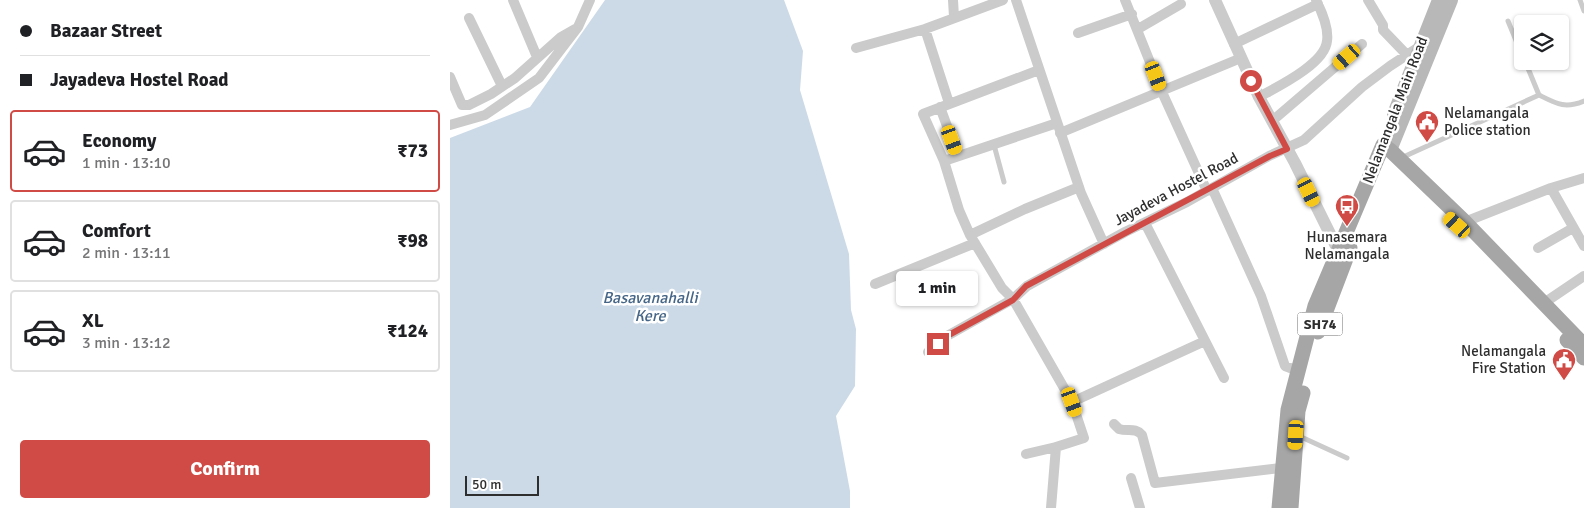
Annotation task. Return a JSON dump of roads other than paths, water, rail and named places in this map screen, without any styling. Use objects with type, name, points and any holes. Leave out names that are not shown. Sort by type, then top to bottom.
[{"type":"main road","name":"Nelamangala Main Road","points":[[1279,508],[1288,467],[1288,410],[1315,306],[1338,250],[1387,154],[1424,36],[1439,0]]},
{"type":"main road","points":[[1451,0],[1387,154],[1544,303],[1584,345]]},
{"type":"main road","name":"SH74","points":[[1291,508],[1288,467],[1296,435],[1298,411],[1319,326],[1387,154]]},
{"type":"main road","points":[[1461,223],[1584,358]]},
{"type":"street","points":[[513,0],[537,57]]},
{"type":"street","points":[[450,125],[486,114],[539,78],[578,28],[590,0]]},
{"type":"street","points":[[953,0],[954,17]]},
{"type":"street","points":[[856,48],[925,29],[1003,0]]},
{"type":"street","points":[[1016,0],[1079,187],[1104,244]]},
{"type":"street","points":[[1125,0],[1162,92],[1261,296],[1285,366],[1298,371]]},
{"type":"street","points":[[1217,0],[1258,97],[1287,149],[1338,250]]},
{"type":"street","points":[[1368,0],[1383,25],[1383,30],[1407,55]]},
{"type":"street","points":[[1234,44],[1317,2],[1327,31],[1327,42],[1324,52],[1296,76],[1258,97]]},
{"type":"street","points":[[1138,29],[1181,4]]},
{"type":"street","points":[[1078,33],[1132,14]]},
{"type":"street","points":[[469,18],[502,86]]},
{"type":"street","points":[[450,107],[469,105],[515,78],[561,37],[578,28]]},
{"type":"street","points":[[925,29],[958,156]]},
{"type":"street","name":"Jayadeva Hostel Road","points":[[928,352],[947,336],[1013,300],[1026,286],[1270,156],[1304,140],[1362,87],[1419,47],[1424,36]]},
{"type":"street","points":[[1272,121],[1362,44]]},
{"type":"street","points":[[944,161],[994,144],[1058,128],[1162,92],[1241,58]]},
{"type":"street","points":[[1026,454],[1084,438],[1072,402],[1013,300],[1002,288],[973,239],[959,210],[944,161],[923,114],[1039,70]]},
{"type":"street","points":[[450,77],[462,105]]},
{"type":"street","points":[[1461,223],[1552,188],[1583,180]]},
{"type":"street","points":[[875,284],[973,239],[1025,209],[1079,187]]},
{"type":"street","points":[[1552,188],[1584,246]]},
{"type":"street","points":[[1145,222],[1224,378]]},
{"type":"street","points":[[1538,248],[1573,228]]},
{"type":"street","points":[[1544,303],[1584,276]]},
{"type":"street","points":[[1072,402],[1205,341]]},
{"type":"street","points":[[1114,424],[1119,429],[1134,429],[1142,435],[1155,483],[1288,467]]},
{"type":"street","points":[[1051,508],[1056,447]]},
{"type":"street","points":[[1131,478],[1140,508]]},
{"type":"lane","points":[[1580,0],[1584,11]]},
{"type":"lane","points":[[1508,21],[1514,36]]},
{"type":"lane","points":[[1529,70],[1539,95],[1560,105],[1567,106],[1584,101]]},
{"type":"lane","points":[[1387,154],[1539,95]]},
{"type":"lane","points":[[994,144],[1004,182]]},
{"type":"lane","points":[[1296,435],[1347,458]]},
{"type":"water","name":"Basavanahalli Kere","points":[[605,0],[784,0],[803,51],[800,90],[849,254],[851,310],[856,329],[855,386],[836,416],[850,491],[850,508],[450,508],[450,138],[530,107]]},
{"type":"place","name":"Nelamangala Police station","points":[[1427,143]]},
{"type":"place","name":"Hunasemara Nelamangala","points":[[1347,227]]},
{"type":"place","name":"Nelamangala Fire Station","points":[[1564,381]]}]
